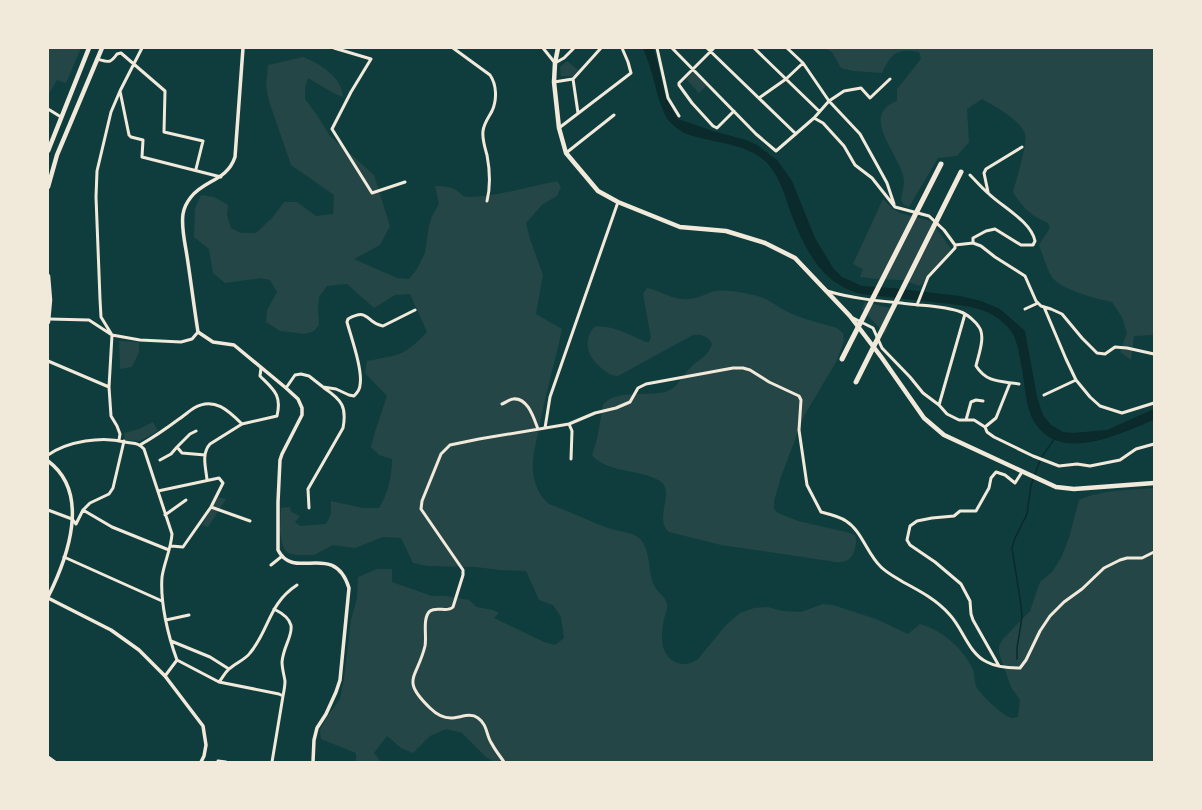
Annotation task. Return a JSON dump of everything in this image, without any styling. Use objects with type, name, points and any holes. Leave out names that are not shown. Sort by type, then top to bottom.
[{"type":"highway","points":[[842,359],[941,164]]},
{"type":"highway","points":[[856,382],[961,172]]},
{"type":"main road","points":[[48,151],[89,48]]},
{"type":"main road","points":[[48,187],[57,156],[102,48]]},
{"type":"main road","points":[[558,48],[555,63],[554,82],[559,128],[566,153],[598,191],[618,202],[680,227],[726,231],[765,243],[795,258],[850,316],[882,358],[924,418],[944,435],[1056,487],[1074,489],[1154,483]]},
{"type":"main road","points":[[48,276],[50,300],[48,320]]},
{"type":"street","points":[[120,440],[118,426],[111,416],[109,387],[112,335],[102,317],[96,197],[97,171],[111,112],[142,48]]},
{"type":"street","points":[[243,48],[235,157],[233,164],[221,176],[201,188],[191,197],[185,208],[183,216],[185,243],[198,332],[213,342],[234,346],[286,388],[298,399],[302,408],[302,415],[282,454],[279,465],[277,544],[281,557],[293,563],[327,563],[336,566],[342,571],[350,588],[340,680],[326,714],[317,728],[314,740],[313,762]]},
{"type":"street","points":[[334,48],[371,59],[351,92],[332,129],[372,193],[405,182]]},
{"type":"street","points":[[453,48],[490,75],[495,88],[495,101],[483,131],[491,181],[487,201]]},
{"type":"street","points":[[542,48],[555,63],[564,58],[574,48]]},
{"type":"street","points":[[554,82],[573,79],[601,48]]},
{"type":"street","points":[[559,128],[631,73],[622,48]]},
{"type":"street","points":[[656,48],[668,98],[679,116]]},
{"type":"street","points":[[672,48],[776,151],[814,118],[830,101],[844,91],[861,88],[870,98],[890,79]]},
{"type":"street","points":[[707,48],[796,134]]},
{"type":"street","points":[[714,48],[679,83],[679,85],[692,103],[713,126],[717,128],[734,111]]},
{"type":"street","points":[[754,48],[819,111]]},
{"type":"street","points":[[787,48],[803,63],[830,101],[860,134],[887,183],[896,207]]},
{"type":"street","points":[[97,59],[108,62],[112,61],[117,54],[121,53],[165,91],[164,132],[203,141],[196,169]]},
{"type":"street","points":[[759,98],[786,79],[803,63]]},
{"type":"street","points":[[573,79],[578,113]]},
{"type":"street","points":[[120,91],[129,135],[131,137],[143,140],[142,157],[221,176]]},
{"type":"street","points":[[48,109],[61,117]]},
{"type":"street","points":[[566,153],[614,116]]},
{"type":"street","points":[[814,118],[823,123],[844,146],[855,166],[872,178],[896,207],[929,216],[944,230],[955,245]]},
{"type":"street","points":[[988,194],[984,174],[986,169],[1022,147]]},
{"type":"street","points":[[970,175],[988,194],[1026,224],[1034,236],[1035,241],[1033,245],[1021,245],[995,229],[986,231],[973,238],[973,243]]},
{"type":"street","points":[[544,428],[550,396],[618,202]]},
{"type":"street","points":[[955,245],[973,243],[981,246],[995,257],[1025,276],[1038,303],[1062,314],[1097,353],[1105,354],[1115,347],[1154,354]]},
{"type":"street","points":[[917,304],[928,276],[955,248],[955,245]]},
{"type":"street","points":[[827,291],[844,296],[870,300],[944,308],[965,314],[980,328],[982,337],[976,366],[979,372],[989,380],[1019,384]]},
{"type":"street","points":[[1025,309],[1038,303]]},
{"type":"street","points":[[1044,307],[1076,380],[1090,397],[1100,406],[1122,413],[1154,403]]},
{"type":"street","points":[[323,386],[354,396],[360,385],[360,369],[347,322],[348,319],[357,314],[363,314],[379,326],[383,326],[414,310]]},
{"type":"street","points":[[939,405],[965,314]]},
{"type":"street","points":[[850,316],[873,328],[882,348],[923,393],[939,405],[947,414],[959,420],[974,420],[985,427],[987,432],[994,437],[1033,456],[1059,466],[1077,464],[1090,466],[1120,460],[1136,449],[1154,444]]},
{"type":"street","points":[[48,320],[88,320],[112,335],[140,340],[181,342],[192,339],[198,332]]},
{"type":"street","points":[[48,361],[109,387]]},
{"type":"street","points":[[206,480],[204,455],[210,444],[242,424],[277,416],[280,405],[275,392],[260,376],[261,368]]},
{"type":"street","points":[[504,762],[490,743],[485,725],[480,719],[469,715],[451,718],[436,714],[418,696],[413,686],[415,670],[422,657],[426,641],[426,622],[430,611],[433,609],[451,610],[454,607],[463,575],[463,570],[421,509],[422,501],[441,454],[450,445],[569,424],[630,402],[638,388],[646,384],[733,368],[750,370],[769,382],[799,396],[801,400],[799,430],[807,485],[821,512],[833,515],[848,522],[861,538],[879,566],[887,573],[926,594],[937,602],[957,623],[976,654],[987,662],[999,666],[1020,668],[1050,616],[1104,568],[1120,560],[1128,558],[1142,558],[1154,552]]},
{"type":"street","points":[[286,388],[295,375],[301,374],[309,376],[337,396],[344,407],[345,419],[343,428],[308,489],[309,508]]},
{"type":"street","points":[[1044,395],[1076,380]]},
{"type":"street","points":[[985,427],[996,418],[1010,383]]},
{"type":"street","points":[[502,404],[514,399],[521,400],[530,409],[538,429]]},
{"type":"street","points":[[966,420],[971,402],[976,400],[983,401]]},
{"type":"street","points":[[140,445],[160,433],[194,407],[203,404],[214,403],[230,411],[242,424]]},
{"type":"street","points":[[569,424],[572,431],[571,459]]},
{"type":"street","points":[[160,460],[171,454],[190,434],[196,431]]},
{"type":"street","points":[[48,455],[57,448],[96,439],[120,440],[140,445],[144,450],[172,534],[171,546],[162,576],[162,601],[177,660],[219,682],[283,696]]},
{"type":"street","points":[[48,510],[72,519],[76,524],[83,510],[90,503],[109,494],[113,488],[124,441]]},
{"type":"street","points":[[177,447],[182,453],[204,455]]},
{"type":"street","points":[[48,461],[66,481],[73,504],[72,519],[64,557],[56,581],[48,598],[111,630],[139,650],[165,676],[203,726],[206,745],[201,762]]},
{"type":"street","points":[[999,666],[973,620],[970,601],[961,584],[935,562],[910,545],[907,540],[910,526],[917,521],[954,516],[960,511],[976,511],[989,488],[991,478],[996,472],[1005,474],[1015,483],[1022,472]]},
{"type":"street","points":[[158,491],[219,478],[223,482],[211,507],[183,547],[171,546]]},
{"type":"street","points":[[165,515],[186,500]]},
{"type":"street","points":[[211,507],[250,521]]},
{"type":"street","points":[[83,510],[112,527],[170,550]]},
{"type":"street","points":[[64,557],[162,601]]},
{"type":"street","points":[[271,565],[281,557]]},
{"type":"street","points":[[219,682],[229,669],[250,654],[274,609],[289,590],[297,585]]},
{"type":"street","points":[[272,762],[285,682],[282,664],[291,628],[290,623],[284,614],[274,609]]},
{"type":"street","points":[[166,620],[189,615]]},
{"type":"street","points":[[171,640],[210,657],[229,669]]},
{"type":"street","points":[[165,676],[177,660]]},
{"type":"street","points":[[48,757],[55,762]]},
{"type":"street","points":[[218,761],[226,762]]},
{"type":"shaded area","points":[[48,48],[81,48],[66,83],[57,80],[48,95]]},
{"type":"shaded area","points":[[643,48],[653,48],[666,98],[678,119],[746,140],[757,145],[777,160],[792,181],[815,238],[833,268],[842,277],[862,286],[960,296],[981,301],[1000,309],[1025,331],[1037,397],[1043,415],[1051,425],[1063,432],[1073,433],[1107,430],[1154,409],[1154,420],[1125,432],[1092,442],[1060,442],[1046,435],[1035,423],[1027,402],[1015,339],[1006,325],[993,315],[968,306],[861,294],[846,289],[834,281],[823,272],[807,249],[794,222],[781,185],[768,164],[760,157],[741,148],[684,133],[675,127],[666,117],[661,106]]},
{"type":"shaded area","points":[[824,48],[1154,48],[1154,341],[1153,335],[1134,336],[1131,360],[1120,352],[1127,333],[1122,317],[1112,302],[1071,290],[1057,282],[1052,277],[1046,266],[1039,245],[1050,228],[1048,223],[1028,210],[1013,192],[1025,145],[1025,134],[1013,119],[1000,109],[982,99],[967,109],[969,142],[957,156],[938,158],[909,207],[904,205],[901,200],[904,181],[902,171],[885,138],[881,127],[881,116],[886,108],[897,101],[897,89],[921,59],[919,52],[905,51],[896,54],[889,61],[882,73],[853,71],[841,68],[832,52]]},
{"type":"shaded area","points":[[303,57],[323,67],[339,84],[343,97],[308,78],[305,88],[305,99],[330,136],[374,175],[390,226],[380,245],[354,259],[397,278],[409,279],[417,269],[425,253],[429,226],[432,216],[439,204],[435,186],[452,188],[463,196],[467,197],[479,197],[502,193],[557,181],[561,187],[557,196],[543,204],[526,223],[543,275],[536,314],[562,329],[534,450],[533,471],[535,480],[540,493],[549,504],[608,528],[632,534],[639,538],[643,543],[648,555],[651,575],[655,587],[665,599],[667,604],[663,625],[662,643],[666,654],[670,658],[681,664],[687,664],[695,661],[726,625],[740,613],[754,608],[768,607],[783,611],[801,612],[823,604],[833,605],[876,619],[908,634],[920,624],[936,631],[951,641],[964,655],[973,670],[976,686],[983,696],[1008,717],[1018,717],[1020,700],[1011,687],[999,653],[999,646],[1003,639],[1030,611],[1040,582],[1052,572],[1061,558],[1069,538],[1079,500],[1106,492],[1154,488],[1154,762],[494,762],[486,757],[462,733],[446,729],[430,736],[413,753],[401,748],[387,736],[374,753],[381,762],[356,762],[356,753],[321,739],[320,730],[340,699],[344,679],[351,620],[357,598],[358,577],[377,569],[392,569],[392,582],[432,596],[445,596],[469,600],[477,607],[493,610],[499,613],[494,618],[544,642],[555,645],[564,638],[561,617],[553,605],[539,600],[526,571],[475,567],[427,566],[413,563],[401,538],[383,537],[355,548],[333,545],[314,555],[296,555],[288,553],[285,550],[280,531],[281,508],[290,507],[291,512],[300,516],[295,522],[300,526],[326,524],[331,514],[331,501],[363,508],[379,508],[389,485],[392,459],[379,455],[371,447],[387,396],[365,373],[367,361],[398,355],[416,343],[427,332],[410,294],[395,295],[374,308],[347,284],[327,286],[319,297],[319,325],[314,331],[305,334],[280,331],[266,322],[267,310],[277,292],[270,280],[261,278],[225,283],[213,273],[209,249],[194,237],[195,208],[201,195],[214,197],[228,205],[227,215],[231,228],[241,233],[256,233],[272,218],[284,202],[297,202],[316,216],[333,214],[334,195],[291,165],[269,101],[266,86],[268,65]]},
{"type":"shaded area","points":[[567,61],[578,70],[573,76],[561,76],[560,67]]},
{"type":"shaded area","points":[[693,72],[706,86],[699,93],[686,79]]},
{"type":"shaded area","points":[[883,199],[893,209],[900,213],[931,221],[951,249],[920,286],[902,280],[860,277],[863,269],[853,264]]},
{"type":"shaded area","points":[[647,288],[682,299],[694,298],[717,291],[734,291],[762,297],[786,311],[807,320],[837,328],[843,333],[844,341],[836,362],[804,416],[781,477],[774,501],[774,509],[778,513],[798,521],[855,535],[855,550],[849,559],[836,562],[721,545],[669,532],[665,527],[663,520],[666,492],[660,481],[643,474],[606,465],[598,461],[592,455],[597,439],[603,405],[608,400],[624,395],[661,393],[672,389],[689,369],[706,354],[712,344],[709,339],[704,336],[693,335],[618,376],[610,374],[601,368],[589,353],[588,348],[588,337],[594,327],[607,327],[649,342],[651,338],[643,294]]},
{"type":"shaded area","points":[[865,302],[894,309],[885,334],[862,309]]},
{"type":"shaded area","points":[[119,341],[139,342],[139,352],[132,367],[120,369]]},
{"type":"shaded area","points":[[153,422],[158,431],[140,441],[125,440],[124,433],[139,429]]},
{"type":"shaded area","points":[[218,497],[226,499],[208,527],[202,525]]},
{"type":"waterway","points":[[1017,659],[1017,648],[1022,617],[1012,548],[1015,538],[1027,514],[1031,485],[1041,458],[1055,438]]}]
